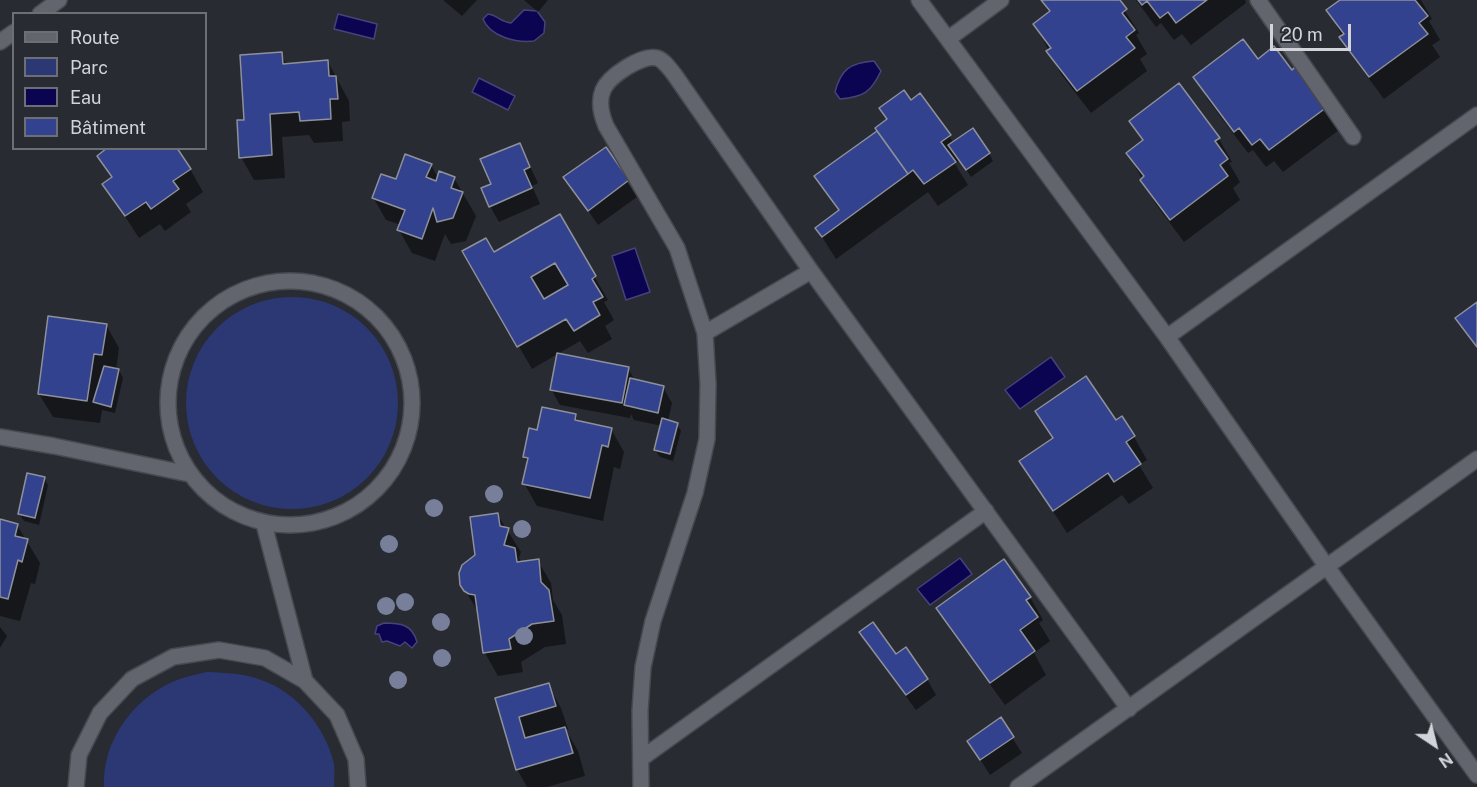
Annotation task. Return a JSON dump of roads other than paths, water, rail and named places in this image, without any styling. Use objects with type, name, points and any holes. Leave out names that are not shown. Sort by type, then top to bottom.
[{"type":"street","points":[[43,12],[58,0]]},
{"type":"street","points":[[919,0],[1167,337],[1327,567],[1477,775]]},
{"type":"street","points":[[948,39],[1001,0]]},
{"type":"street","points":[[1258,0],[1353,137]]},
{"type":"street","points":[[641,787],[640,711],[643,667],[653,621],[695,493],[707,439],[708,384],[705,333],[677,248],[606,126],[600,104],[602,91],[607,83],[634,62],[646,57],[656,58],[663,62],[674,74],[811,270],[1129,709]]},
{"type":"street","points":[[1167,337],[1477,115]]},
{"type":"street","points":[[705,333],[811,270]]},
{"type":"street","points":[[293,279],[338,288],[375,314],[402,350],[413,394],[408,438],[387,479],[352,509],[310,524],[264,524],[222,506],[189,474],[170,433],[167,388],[181,345],[188,336],[210,309],[249,286],[293,279]]},
{"type":"street","points":[[0,437],[189,474]]},
{"type":"street","points":[[1018,787],[1477,459]]},
{"type":"street","points":[[642,758],[986,511]]},
{"type":"street","points":[[264,524],[305,681]]},
{"type":"street","points":[[76,787],[80,755],[100,713],[132,679],[173,657],[219,650],[265,658],[305,681],[337,716],[356,759],[358,787]]},
{"type":"water","points":[[524,10],[537,11],[545,22],[544,33],[534,41],[520,41],[498,34],[483,19],[488,14],[511,23]]},
{"type":"water","points":[[338,14],[377,24],[374,39],[334,29]]},
{"type":"water","points":[[874,61],[881,71],[870,89],[855,97],[840,99],[835,92],[844,73],[859,63]]},
{"type":"water","points":[[479,78],[515,96],[508,110],[472,92]]},
{"type":"water","points":[[635,248],[650,292],[626,300],[612,256]]},
{"type":"water","points":[[1051,357],[1065,377],[1020,409],[1005,390]]},
{"type":"water","points":[[960,558],[972,574],[930,605],[917,589]]},
{"type":"water","points":[[384,623],[395,623],[409,628],[417,642],[412,648],[405,642],[400,646],[387,641],[382,642],[379,634],[375,634],[377,626]]}]
